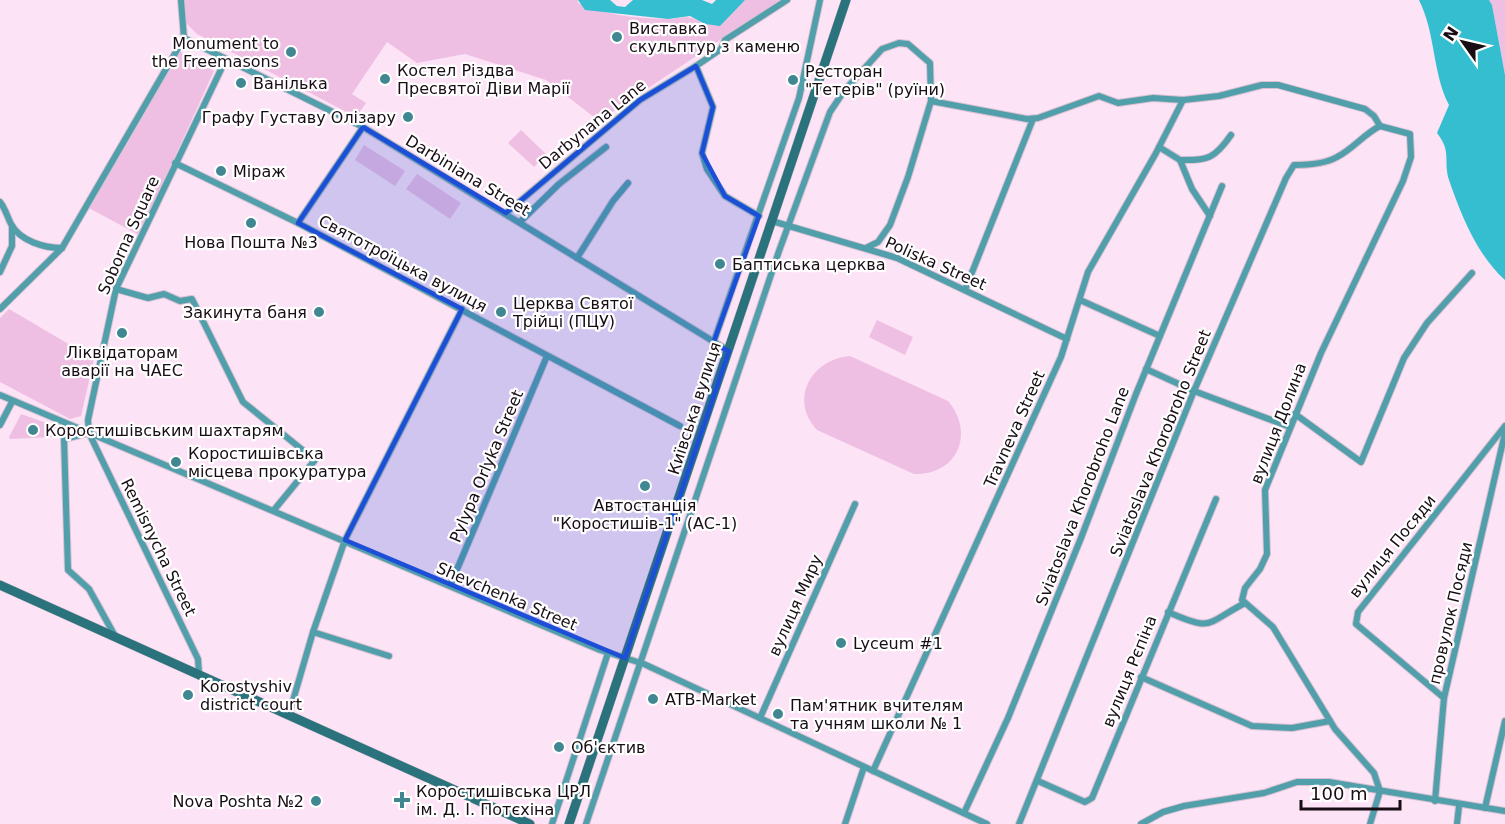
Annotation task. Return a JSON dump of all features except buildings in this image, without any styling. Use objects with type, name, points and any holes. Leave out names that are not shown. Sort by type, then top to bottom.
[{"type":"main road","name":"Київська вулиця","points":[[569,824],[846,0]]},
{"type":"main road","points":[[0,585],[530,824]]},
{"type":"street","points":[[0,309],[62,248],[184,38],[181,0]]},
{"type":"street","name":"Darbynana Lane","points":[[506,213],[640,100],[721,49],[725,40],[787,0]]},
{"type":"street","points":[[696,66],[713,107],[702,153],[707,169],[725,196],[759,216],[799,98],[820,0]]},
{"type":"street","name":"Darbiniana Street","points":[[184,38],[363,127],[506,213],[713,344],[729,351]]},
{"type":"street","name":"Київська вулиця","points":[[586,824],[830,112],[860,71],[882,49],[899,43],[908,44],[930,63],[931,101]]},
{"type":"street","name":"Soborna Square","points":[[88,433],[88,420],[116,289],[226,59]]},
{"type":"street","points":[[866,248],[878,242],[890,225],[908,177],[931,101],[1033,119],[1099,96],[1118,103],[1154,98],[1183,100],[1219,96],[1263,85],[1278,85],[1365,109],[1374,116],[1380,126]]},
{"type":"street","name":"Travneva Street","points":[[873,771],[976,549],[1067,339],[1088,272],[1183,100]]},
{"type":"street","points":[[965,290],[1033,119]]},
{"type":"street","name":"Sviatoslava Khorobroho Street","points":[[1019,824],[1194,391],[1286,178],[1294,165],[1310,165],[1336,158],[1369,131],[1380,126]]},
{"type":"street","name":"вулиця Долина","points":[[1245,603],[1242,600],[1245,588],[1260,569],[1267,554],[1265,490],[1321,353],[1403,181],[1411,157],[1410,134],[1380,126]]},
{"type":"street","points":[[298,223],[363,127]]},
{"type":"street","points":[[1159,147],[1180,160],[1200,160],[1212,157],[1219,152],[1231,135]]},
{"type":"street","points":[[520,222],[559,184],[606,147]]},
{"type":"street","points":[[1180,160],[1192,189],[1210,216]]},
{"type":"street","name":"Святотроїцька вулиця","points":[[175,163],[298,223],[680,426]]},
{"type":"street","points":[[578,258],[613,201],[628,183]]},
{"type":"street","name":"Sviatoslava Khorobroho Lane","points":[[964,813],[1008,718],[1146,369],[1222,186]]},
{"type":"street","points":[[0,202],[12,227],[12,246],[0,272]]},
{"type":"street","name":"Київська вулиця","points":[[713,344],[759,216]]},
{"type":"street","name":"Poliska Street","points":[[772,221],[897,258],[1067,339]]},
{"type":"street","points":[[12,227],[33,243],[48,248],[62,248]]},
{"type":"street","points":[[1295,414],[1361,462],[1404,358],[1427,323],[1472,273]]},
{"type":"street","points":[[116,289],[148,298],[164,294],[180,301],[192,299],[243,402],[315,460],[274,510]]},
{"type":"street","points":[[1080,300],[1160,336]]},
{"type":"street","points":[[289,714],[313,632],[345,540],[462,309]]},
{"type":"street","name":"Pylypa Orlyka Street","points":[[450,586],[548,356]]},
{"type":"street","points":[[1146,369],[1194,391],[1290,427]]},
{"type":"street","name":"Shevchenka Street","points":[[0,395],[608,653],[641,663],[987,824]]},
{"type":"street","points":[[0,425],[12,402]]},
{"type":"street","name":"вулиця Посяди","points":[[1444,698],[1356,624],[1358,612],[1505,426]]},
{"type":"street","points":[[88,433],[64,439],[68,570],[89,589],[115,636]]},
{"type":"street","name":"Remisnycha Street","points":[[88,433],[198,659],[199,674]]},
{"type":"street","name":"провулок Посяди","points":[[1435,801],[1444,698],[1505,433]]},
{"type":"street","name":"вулиця Рєпіна","points":[[1038,781],[1085,802],[1092,798],[1216,499]]},
{"type":"street","name":"вулиця Миру","points":[[760,718],[855,504]]},
{"type":"street","points":[[1168,612],[1200,625],[1211,623],[1245,603],[1273,627],[1330,722],[1374,773],[1380,792],[1370,824]]},
{"type":"street","points":[[313,632],[389,656]]},
{"type":"street","points":[[552,824],[608,653]]},
{"type":"street","points":[[1141,677],[1252,726],[1292,728],[1330,722]]},
{"type":"street","points":[[1485,808],[1505,721]]},
{"type":"street","points":[[845,824],[864,767]]},
{"type":"street","points":[[1141,824],[1163,812],[1184,806],[1264,793],[1297,783],[1329,782],[1459,806],[1505,811]]},
{"type":"street","points":[[1457,824],[1459,806]]},
{"type":"highlighted area","points":[[696,66],[713,107],[702,153],[725,196],[759,216],[713,344],[729,351],[625,658],[345,540],[462,309],[298,223],[363,127],[506,213],[640,100]]},
{"type":"shaded area","points":[[181,0],[578,0],[578,3],[609,13],[654,19],[689,18],[705,24],[745,0],[780,0],[599,121],[546,80],[465,54],[417,63],[387,42],[352,94],[366,103],[356,117],[197,34],[183,20]]},
{"type":"shaded area","points":[[1489,0],[1505,0],[1505,75],[1492,5]]},
{"type":"shaded area","points":[[179,51],[214,71],[139,235],[87,207]]},
{"type":"shaded area","points":[[521,130],[546,154],[534,167],[508,143]]},
{"type":"shaded area","points":[[364,145],[405,171],[395,186],[355,160]]},
{"type":"shaded area","points":[[417,174],[461,203],[450,219],[406,189]]},
{"type":"shaded area","points":[[494,186],[500,186],[504,193],[500,200],[494,200],[490,196],[490,190]]},
{"type":"shaded area","points":[[9,309],[94,359],[81,416],[70,419],[0,382],[0,318]]},
{"type":"shaded area","points":[[877,320],[913,337],[905,355],[869,337]]},
{"type":"shaded area","points":[[850,356],[948,401],[956,413],[961,438],[958,450],[951,460],[942,468],[914,474],[817,430],[805,406],[808,382],[825,364]]},
{"type":"shaded area","points":[[21,414],[58,427],[54,437],[10,439]]},
{"type":"water","points":[[578,0],[610,0],[617,6],[625,7],[633,0],[702,0],[712,4],[716,0],[745,0],[720,26],[705,24],[690,16],[668,19],[585,10]]},
{"type":"water","points":[[1419,0],[1489,0],[1492,5],[1505,75],[1505,280],[1478,247],[1449,180],[1446,151],[1437,133],[1449,105]]},
{"type":"place","name":"Виставка скульптур з каменю","points":[[617,37]]},
{"type":"place","name":"Monument to the Freemasons","points":[[291,52]]},
{"type":"place","name":"Костел Різдва Пресвятої Діви Марії","points":[[385,79]]},
{"type":"place","name":"Ресторан \"Тетерів\" (руїни)","points":[[793,80]]},
{"type":"place","name":"Ванілька","points":[[241,83]]},
{"type":"place","name":"Графу Густаву Олізару","points":[[408,117]]},
{"type":"place","name":"Міраж","points":[[221,171]]},
{"type":"place","name":"Нова Пошта №3","points":[[251,223]]},
{"type":"place","name":"Баптиська церква","points":[[720,264]]},
{"type":"place","name":"Закинута баня","points":[[319,312]]},
{"type":"place","name":"Церква Святої Трійці (ПЦУ)","points":[[501,312]]},
{"type":"place","name":"Ліквідаторам аварії на ЧАЕС","points":[[122,333]]},
{"type":"place","name":"Коростишівським шахтарям","points":[[33,430]]},
{"type":"place","name":"Коростишівська місцева прокуратура","points":[[176,462]]},
{"type":"place","name":"Автостанція \"Коростишів-1\" (АС-1)","points":[[645,486]]},
{"type":"place","name":"Lyceum #1","points":[[841,643]]},
{"type":"place","name":"Korostyshiv district court","points":[[188,695]]},
{"type":"place","name":"ATB-Market","points":[[653,699]]},
{"type":"place","name":"Пам'ятник вчителям та учням школи № 1","points":[[778,714]]},
{"type":"place","name":"Об'єктив","points":[[559,747]]},
{"type":"place","name":"Коростишівська ЦРЛ ім. Д. І. Потєхіна","points":[[402,800]]},
{"type":"place","name":"Nova Poshta №2","points":[[316,801]]}]
